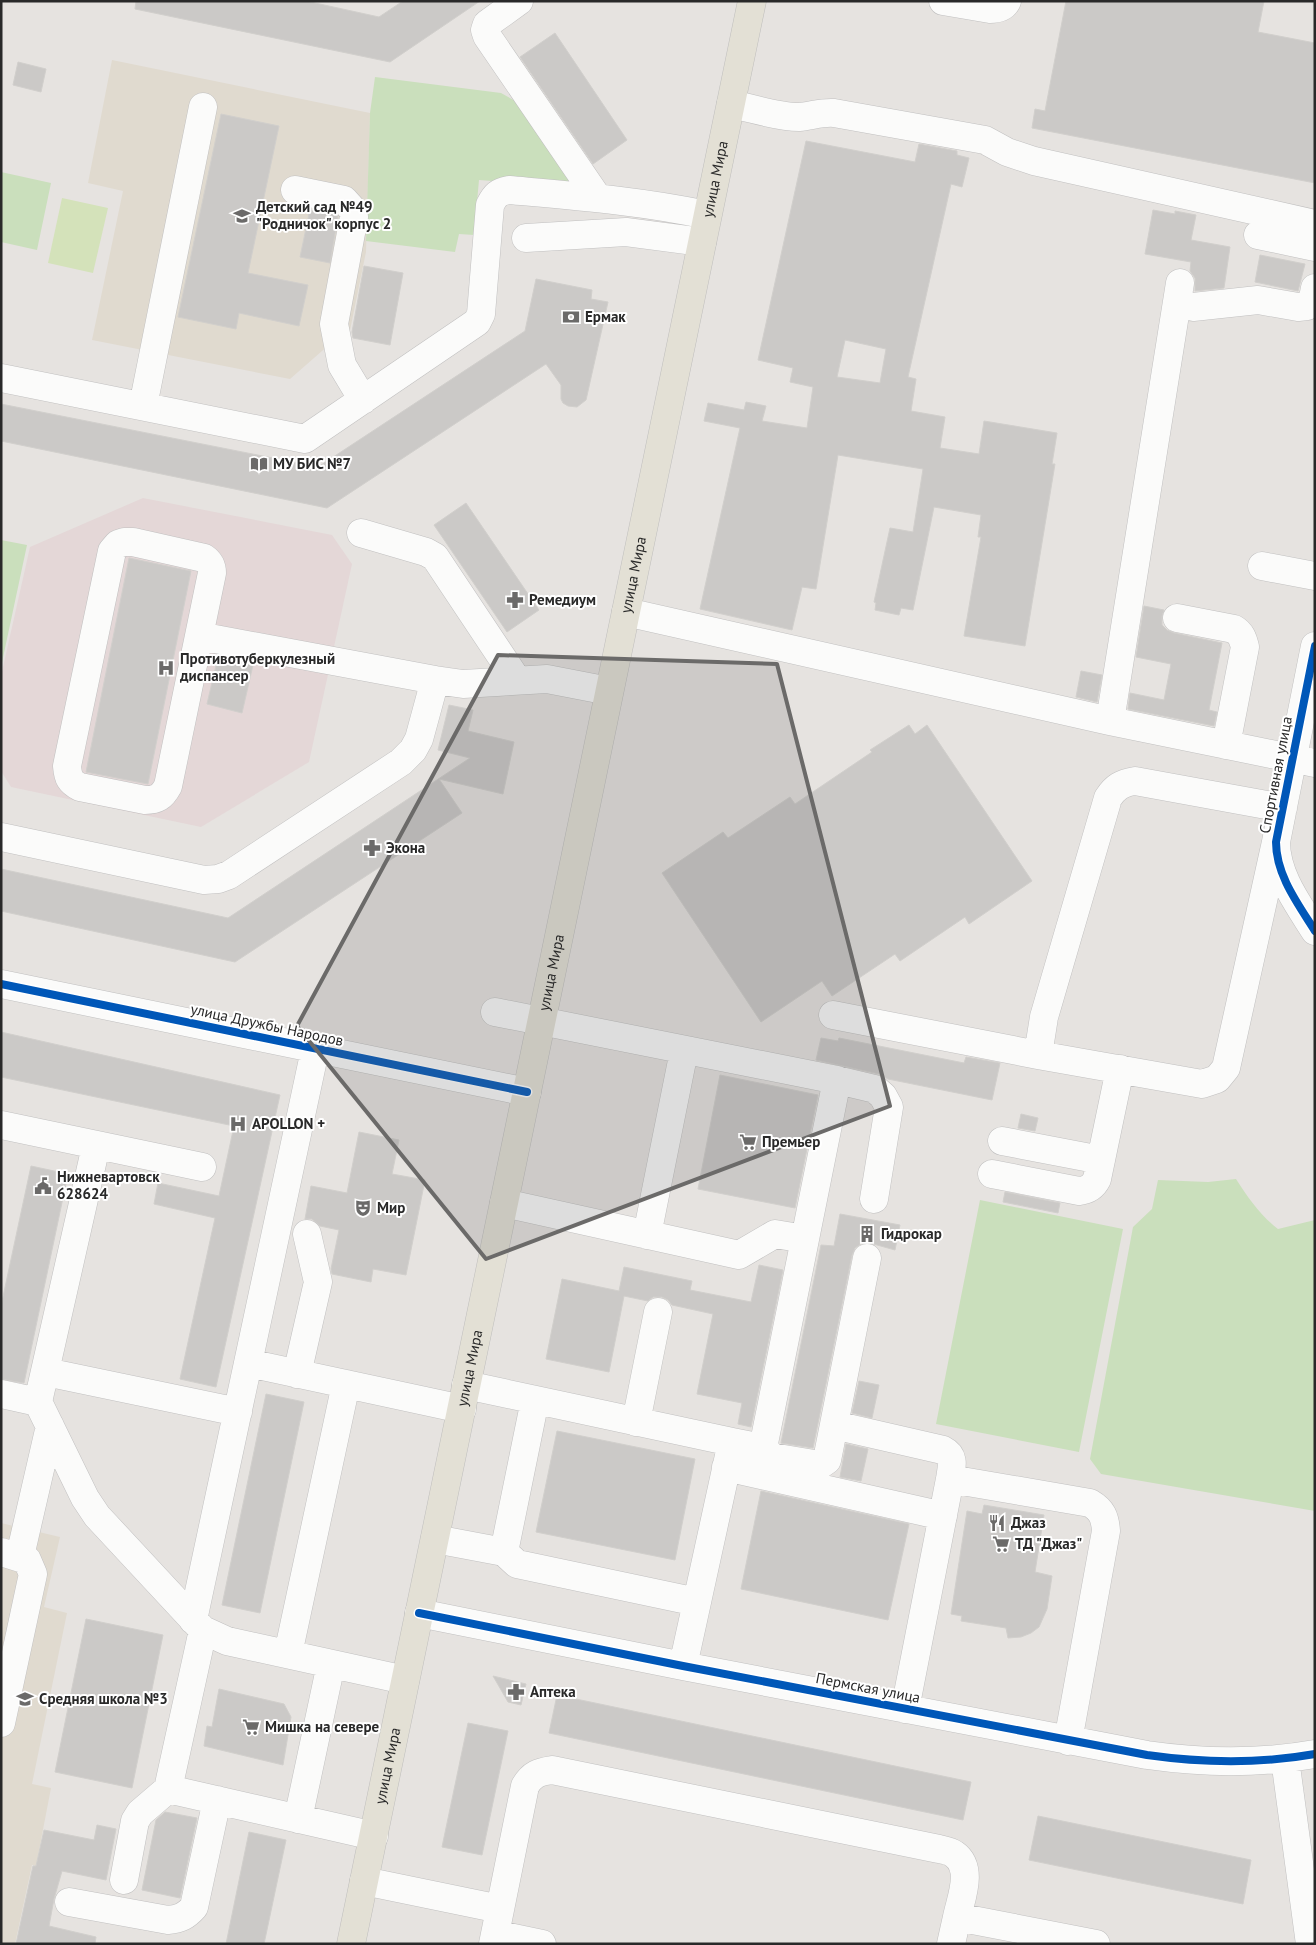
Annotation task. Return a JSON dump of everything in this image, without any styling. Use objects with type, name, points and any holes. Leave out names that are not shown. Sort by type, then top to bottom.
[{"type":"main road","name":"улица Мира","points":[[351,1944],[752,1]]},
{"type":"street","points":[[519,1],[487,24],[485,30],[487,36],[597,197]]},
{"type":"street","points":[[944,1],[990,10],[1005,4],[1007,1]]},
{"type":"street","points":[[730,104],[800,117],[824,112],[834,113],[985,140],[1008,152],[1034,161],[1315,224]]},
{"type":"street","points":[[142,406],[203,107]]},
{"type":"street","points":[[296,190],[344,200],[353,210],[354,217],[334,324],[342,365],[363,400]]},
{"type":"street","points":[[1,378],[305,439],[478,322],[490,205],[494,196],[500,192],[509,190],[597,197],[658,205],[707,215]]},
{"type":"street","points":[[526,238],[626,232],[702,242]]},
{"type":"street","points":[[1258,235],[1315,247]]},
{"type":"street","points":[[1110,721],[1180,283]]},
{"type":"street","points":[[1193,307],[1258,300],[1298,307],[1306,306],[1313,298],[1315,288]]},
{"type":"street","points":[[361,533],[426,552],[435,557],[517,680]]},
{"type":"street","points":[[133,542],[204,558],[210,562],[212,573],[199,636],[168,786],[163,794],[155,800],[145,800],[80,787],[72,783],[68,776],[67,766],[112,551],[118,544],[133,542]]},
{"type":"street","points":[[1262,566],[1315,576]]},
{"type":"street","points":[[626,612],[1110,721],[1304,761]]},
{"type":"street","points":[[1177,618],[1234,629],[1239,632],[1243,639],[1245,647],[1226,745]]},
{"type":"street","points":[[199,636],[463,684],[547,679],[609,691]]},
{"type":"street","name":"Спортивная улица","points":[[1314,658],[1304,761],[1283,808],[1276,842],[1276,853],[1282,873],[1291,891],[1315,930]]},
{"type":"street","points":[[1,837],[204,880],[218,879],[229,875],[401,762],[413,750],[419,739],[435,680]]},
{"type":"street","points":[[1038,1054],[1044,1017],[1108,798],[1114,789],[1124,783],[1135,781],[1283,808]]},
{"type":"street","points":[[833,1015],[1202,1084],[1217,1078],[1226,1068],[1276,842]]},
{"type":"street","name":"улица Дружбы Народов","points":[[1,984],[526,1092]]},
{"type":"street","points":[[495,1012],[875,1089],[883,1096],[889,1107],[874,1199]]},
{"type":"street","points":[[124,1880],[135,1821],[140,1813],[168,1789],[238,1412],[315,1050]]},
{"type":"street","points":[[646,1235],[684,1051]]},
{"type":"street","points":[[992,1174],[1078,1191],[1093,1186],[1098,1179],[1120,1069]]},
{"type":"street","points":[[763,1448],[838,1080]]},
{"type":"street","points":[[1,1125],[202,1167]]},
{"type":"street","points":[[1002,1141],[1102,1160]]},
{"type":"street","points":[[96,1146],[38,1402],[85,1498],[97,1516],[198,1625],[228,1641],[405,1680]]},
{"type":"street","points":[[504,1203],[739,1255],[775,1234],[805,1239]]},
{"type":"street","points":[[297,1374],[318,1282],[307,1234]]},
{"type":"street","points":[[763,1448],[772,1457],[820,1465],[827,1460],[867,1258]]},
{"type":"street","points":[[636,1422],[658,1312]]},
{"type":"street","points":[[248,1363],[346,1384],[464,1397],[535,1400],[636,1422],[729,1454],[943,1516]]},
{"type":"street","points":[[46,1372],[238,1412]]},
{"type":"street","points":[[288,1654],[346,1384]]},
{"type":"street","points":[[1,1394],[38,1402]]},
{"type":"street","points":[[504,1552],[535,1400]]},
{"type":"street","points":[[834,1425],[943,1450],[949,1453],[952,1458],[943,1516],[905,1709]]},
{"type":"street","points":[[1,1723],[5,1688],[33,1574],[27,1560],[11,1554],[50,1426]]},
{"type":"street","points":[[729,1454],[763,1448]]},
{"type":"street","points":[[683,1666],[729,1454]]},
{"type":"street","points":[[950,1478],[1090,1503],[1099,1509],[1105,1519],[1106,1531],[1068,1741]]},
{"type":"street","points":[[434,1539],[504,1552],[517,1564],[697,1602]]},
{"type":"street","name":"Пермская улица","points":[[419,1613],[1068,1741],[1188,1760],[1285,1759],[1315,1754]]},
{"type":"street","points":[[298,1819],[331,1664]]},
{"type":"street","points":[[1285,1759],[1310,1944]]},
{"type":"street","points":[[496,1929],[525,1786],[530,1777],[535,1774],[552,1770],[939,1848],[954,1854],[963,1865],[965,1878],[951,1944]]},
{"type":"street","points":[[168,1789],[374,1836]]},
{"type":"street","points":[[69,1902],[168,1920],[177,1920],[187,1915],[194,1907],[216,1800]]},
{"type":"street","points":[[364,1882],[542,1944]]},
{"type":"street","points":[[956,1917],[1096,1944]]},
{"type":"highlighted area","points":[[498,655],[777,664],[890,1106],[486,1259],[297,1026]]},
{"type":"shaded area","name":"Детский сад №49 \"Родничок\" корпус 2","points":[[112,60],[370,113],[366,252],[348,340],[330,344],[290,379],[92,340],[123,191],[88,183]]},
{"type":"shaded area","name":"Противотуберкулезный диспансер","points":[[143,498],[332,535],[352,564],[309,762],[201,827],[11,787],[1,771],[1,676],[30,547]]},
{"type":"shaded area","name":"Средняя школа №3","points":[[1,1523],[60,1537],[44,1607],[67,1613],[32,1784],[51,1788],[36,1866],[32,1865],[15,1944],[1,1944]]},
{"type":"green space","points":[[375,77],[501,93],[519,103],[575,187],[479,180],[474,235],[459,234],[455,252],[366,241],[370,113]]},
{"type":"green space","points":[[1,172],[51,183],[37,250],[1,242]]},
{"type":"green space","points":[[62,198],[108,208],[93,273],[48,263]]},
{"type":"green space","points":[[1,540],[27,545],[1,667]]},
{"type":"green space","points":[[1236,1179],[1255,1206],[1278,1229],[1315,1220],[1315,1511],[1101,1474],[1090,1459],[1133,1227],[1152,1209],[1158,1180],[1208,1182]]},
{"type":"green space","points":[[980,1200],[1123,1229],[1079,1452],[936,1424]]},
{"type":"building","points":[[136,1],[306,1],[379,17],[403,1],[480,1],[390,62],[135,9]]},
{"type":"building","points":[[1066,1],[1264,1],[1258,32],[1315,43],[1315,183],[1032,128],[1035,109],[1045,111]]},
{"type":"building","points":[[555,33],[627,140],[593,164],[520,57]]},
{"type":"building","points":[[18,62],[46,69],[41,92],[13,85]]},
{"type":"building","points":[[221,114],[279,126],[248,273],[308,285],[299,326],[239,313],[236,329],[178,317]]},
{"type":"building","points":[[806,141],[915,162],[919,144],[957,151],[957,155],[969,158],[962,187],[951,184],[908,377],[916,379],[911,411],[945,417],[940,448],[979,454],[984,421],[1057,433],[1052,464],[1055,464],[1025,646],[964,636],[981,537],[978,537],[981,515],[934,507],[913,610],[901,608],[899,615],[875,610],[876,603],[874,602],[890,528],[913,532],[923,469],[838,455],[816,589],[802,587],[792,630],[700,609],[740,428],[704,421],[708,403],[744,410],[746,402],[766,406],[762,421],[807,428],[813,387],[790,382],[793,368],[758,360]],"holes":[[[845,340],[886,349],[880,383],[837,377]]]},
{"type":"building","points":[[310,209],[336,214],[338,217],[330,263],[300,257]]},
{"type":"building","points":[[1153,210],[1175,214],[1175,211],[1196,215],[1191,240],[1230,247],[1224,288],[1195,291],[1195,278],[1190,271],[1191,262],[1145,254]]},
{"type":"building","points":[[1260,255],[1305,264],[1298,291],[1255,282]]},
{"type":"building","points":[[364,266],[403,273],[390,345],[353,338],[352,332]]},
{"type":"building","points":[[536,279],[592,290],[591,299],[608,302],[586,400],[577,407],[568,406],[563,403],[561,399],[561,385],[546,364],[327,508],[1,441],[1,404],[318,467],[525,331]]},
{"type":"building","points":[[466,503],[539,610],[507,632],[434,525]]},
{"type":"building","points":[[129,558],[191,571],[148,784],[86,772]]},
{"type":"building","points":[[1144,606],[1164,610],[1162,625],[1167,630],[1222,643],[1209,710],[1217,712],[1214,726],[1128,709],[1130,693],[1164,700],[1171,664],[1136,657]]},
{"type":"building","points":[[218,657],[253,665],[242,713],[207,704]]},
{"type":"building","points":[[1081,671],[1102,675],[1097,702],[1076,697]]},
{"type":"building","points":[[449,705],[473,710],[468,731],[514,742],[503,794],[439,779],[462,813],[235,962],[1,911],[1,869],[228,918],[470,758],[438,750]]},
{"type":"building","points":[[909,725],[915,734],[927,725],[1032,881],[969,924],[965,917],[900,961],[895,954],[832,996],[822,981],[761,1022],[662,873],[723,832],[728,838],[790,797],[795,804],[872,752],[870,750]]},
{"type":"building","points":[[1,1032],[280,1095],[216,1387],[180,1379],[215,1218],[154,1204],[158,1183],[219,1196],[234,1126],[1,1077]]},
{"type":"building","points":[[821,1038],[838,1041],[839,1038],[964,1063],[966,1057],[1000,1063],[992,1100],[888,1079],[879,1074],[816,1060]]},
{"type":"building","name":"Премьер","points":[[720,1075],[818,1095],[795,1208],[698,1189]]},
{"type":"building","points":[[1021,1114],[1038,1118],[1035,1131],[1018,1128]]},
{"type":"building","name":"Мир","points":[[359,1132],[399,1140],[392,1174],[425,1180],[406,1275],[373,1269],[371,1282],[332,1274],[331,1269],[339,1230],[320,1226],[312,1219],[305,1219],[311,1186],[347,1193]]},
{"type":"building","points":[[31,1166],[68,1174],[24,1383],[1,1379],[1,1306]]},
{"type":"building","points":[[1005,1192],[1060,1203],[1058,1213],[1003,1202]]},
{"type":"building","points":[[840,1214],[900,1225],[895,1250],[870,1243],[862,1243],[855,1248],[813,1448],[781,1443],[821,1245],[834,1246]]},
{"type":"building","points":[[759,1265],[783,1270],[751,1427],[738,1424],[742,1403],[697,1394],[713,1314],[672,1305],[662,1297],[653,1297],[648,1301],[624,1296],[609,1372],[546,1359],[562,1279],[619,1291],[624,1267],[692,1281],[690,1290],[751,1302]]},
{"type":"building","points":[[859,1381],[879,1385],[872,1418],[852,1413]]},
{"type":"building","points":[[266,1394],[304,1402],[260,1613],[222,1605]]},
{"type":"building","points":[[557,1431],[695,1459],[675,1560],[536,1532]]},
{"type":"building","points":[[846,1444],[868,1449],[861,1481],[840,1477]]},
{"type":"building","points":[[761,1491],[909,1524],[888,1620],[741,1589]]},
{"type":"building","name":"ТД \"Джаз\"","points":[[984,1505],[1044,1515],[1035,1572],[1052,1576],[1047,1609],[1039,1627],[1021,1637],[1008,1638],[1006,1628],[961,1621],[962,1616],[951,1614],[967,1511],[982,1514]]},
{"type":"building","points":[[86,1619],[163,1635],[132,1788],[55,1772]]},
{"type":"building","points":[[493,1676],[526,1684],[521,1705],[508,1702]]},
{"type":"building","name":"Мишка на севере","points":[[219,1689],[284,1704],[291,1717],[283,1765],[204,1746],[207,1726],[212,1727]]},
{"type":"building","points":[[557,1695],[971,1782],[963,1820],[549,1733]]},
{"type":"building","points":[[468,1723],[508,1731],[482,1855],[442,1847]]},
{"type":"building","points":[[165,1812],[197,1818],[180,1898],[142,1890],[156,1820]]},
{"type":"building","points":[[1038,1816],[1251,1860],[1243,1904],[1029,1860]]},
{"type":"building","points":[[97,1825],[116,1829],[106,1880],[62,1871],[49,1926],[96,1937],[95,1944],[16,1944],[33,1866],[36,1866],[44,1830],[94,1840]]},
{"type":"building","points":[[249,1832],[286,1840],[264,1944],[226,1944]]},
{"type":"cycle path","points":[[1315,646],[1276,842],[1277,854],[1284,878],[1295,900],[1315,931]]},
{"type":"cycle path","points":[[1,984],[527,1092]]},
{"type":"cycle path","points":[[419,1613],[1147,1755],[1189,1760],[1252,1761],[1315,1754]]},
{"type":"place","name":"Детский сад №49 \"Родничок\" корпус 2","points":[[242,216]]},
{"type":"place","name":"Ермак","points":[[571,317]]},
{"type":"place","name":"МУ БИС №7","points":[[259,464]]},
{"type":"place","name":"Ремедиум","points":[[515,600]]},
{"type":"place","name":"Противотуберкулезный диспансер","points":[[166,668]]},
{"type":"place","name":"Экона","points":[[372,848]]},
{"type":"place","name":"APOLLON +","points":[[238,1124]]},
{"type":"place","name":"Премьер","points":[[748,1142]]},
{"type":"place","name":"Нижневартовск 628624","points":[[43,1186]]},
{"type":"place","name":"Мир","points":[[363,1208]]},
{"type":"place","name":"Гидрокар","points":[[867,1234]]},
{"type":"place","name":"Джаз","points":[[997,1523]]},
{"type":"place","name":"ТД \"Джаз\"","points":[[1001,1544]]},
{"type":"place","name":"Аптека","points":[[516,1692]]},
{"type":"place","name":"Средняя школа №3","points":[[25,1699]]},
{"type":"place","name":"Мишка на севере","points":[[251,1727]]}]
